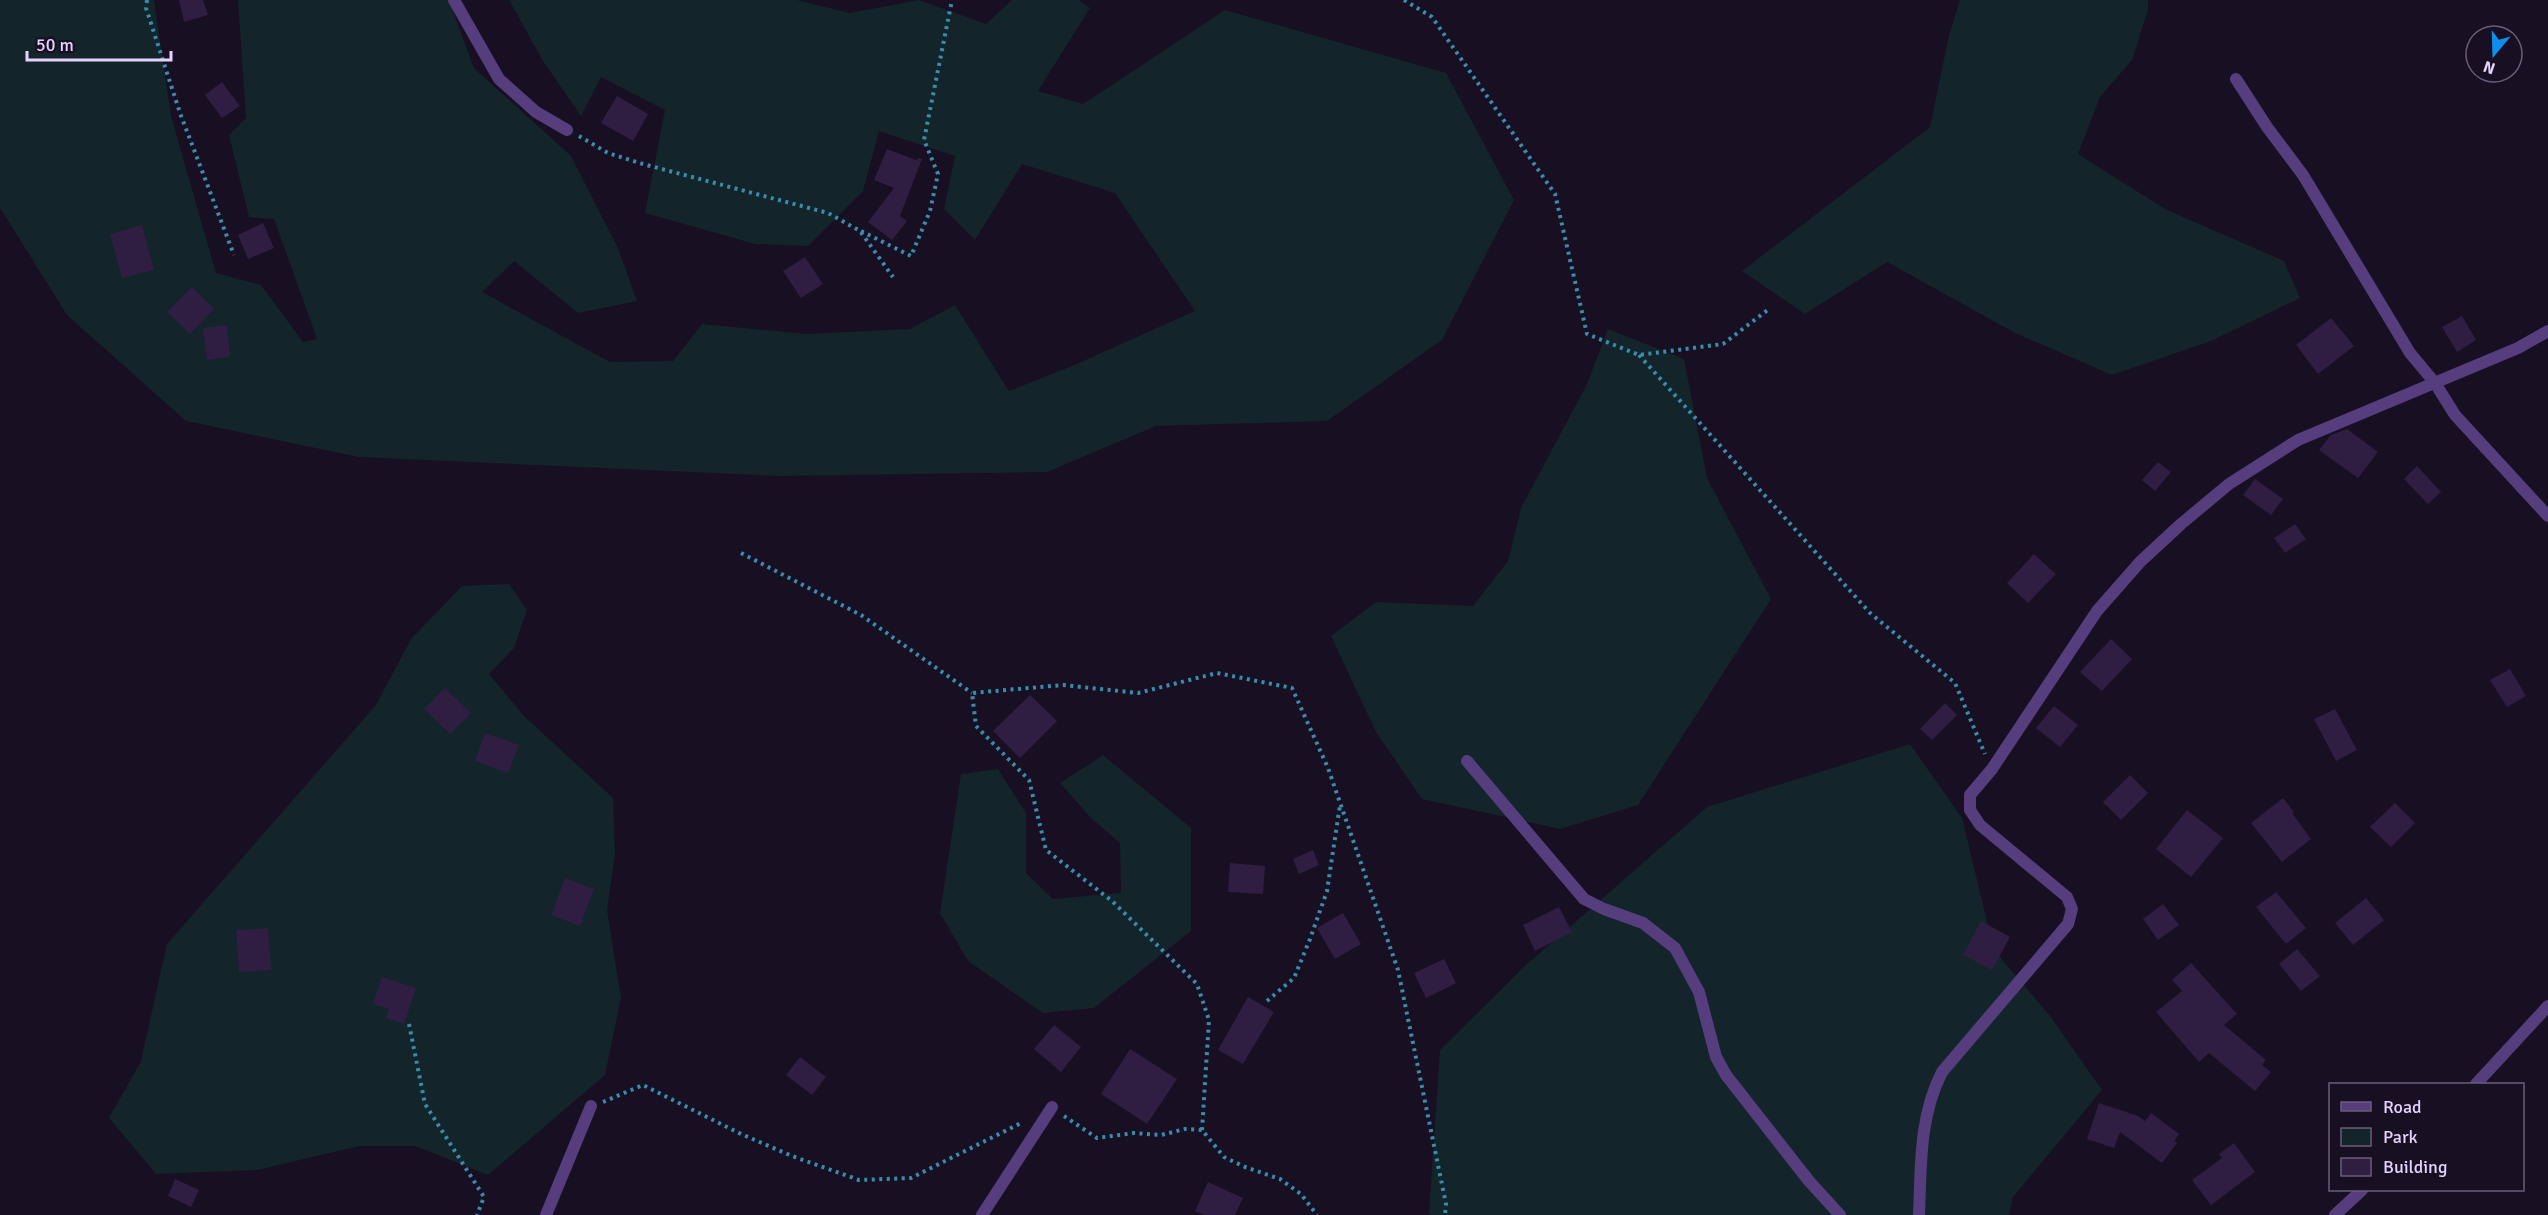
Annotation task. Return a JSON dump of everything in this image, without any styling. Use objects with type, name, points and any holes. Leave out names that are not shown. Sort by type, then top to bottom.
[{"type":"street","points":[[454,0],[499,79],[536,112],[567,130]]},
{"type":"street","points":[[2236,80],[2303,175],[2410,353],[2435,383],[2456,415],[2548,516]]},
{"type":"street","points":[[1919,1215],[1923,1130],[1933,1090],[1942,1072],[2068,924],[2072,909],[2067,897],[1980,825],[1970,810],[1970,795],[1992,769],[2097,611],[2140,562],[2181,524],[2229,484],[2298,440],[2518,348],[2548,332]]},
{"type":"street","points":[[1467,761],[1584,899],[1643,923],[1675,948],[1699,992],[1716,1057],[1726,1075],[1809,1181],[1839,1215]]},
{"type":"street","points":[[2477,1083],[2548,1006]]},
{"type":"street","points":[[546,1215],[591,1106]]},
{"type":"street","points":[[982,1215],[1052,1107]]},
{"type":"street","points":[[2335,1215],[2361,1191]]},
{"type":"path","points":[[147,0],[146,8],[180,112],[234,255]]},
{"type":"path","points":[[567,130],[608,153],[828,213],[911,256],[930,211],[938,174],[924,140],[952,0]]},
{"type":"path","points":[[1404,0],[1432,17],[1555,194],[1587,334],[1639,355],[1870,613],[1955,683],[1992,769]]},
{"type":"path","points":[[860,231],[893,277]]},
{"type":"path","points":[[1639,355],[1723,344],[1769,309]]},
{"type":"path","points":[[741,553],[861,615],[972,693],[1063,685],[1138,693],[1217,673],[1292,688],[1328,768],[1398,970],[1446,1204],[1445,1215]]},
{"type":"path","points":[[972,693],[976,726],[1029,780],[1046,850],[1112,901],[1197,984],[1209,1020],[1202,1131]]},
{"type":"path","points":[[1267,1001],[1294,978],[1310,939],[1327,891],[1341,805]]},
{"type":"path","points":[[409,1024],[424,1104],[484,1197],[477,1215]]},
{"type":"path","points":[[591,1106],[643,1085],[781,1152],[859,1180],[910,1178],[1052,1107],[1097,1138],[1134,1133],[1161,1135],[1185,1129],[1202,1131],[1224,1157],[1280,1179],[1301,1194],[1317,1215]]},
{"type":"green space","points":[[0,0],[154,0],[171,116],[216,273],[261,285],[303,342],[317,339],[274,219],[249,217],[229,135],[246,118],[238,0],[449,0],[474,68],[571,156],[618,248],[637,301],[578,313],[514,261],[482,292],[610,362],[673,361],[702,324],[806,334],[910,329],[955,305],[1009,391],[1072,366],[1195,311],[1115,193],[1022,164],[975,240],[944,209],[955,156],[879,131],[863,191],[808,246],[755,244],[645,213],[665,110],[601,77],[581,116],[543,61],[509,0],[797,0],[850,13],[919,0],[986,24],[1012,0],[1079,0],[1090,8],[1038,91],[1083,104],[1225,10],[1446,73],[1514,200],[1442,340],[1327,421],[1156,426],[1047,472],[778,476],[359,457],[186,421],[67,315],[0,208]]},
{"type":"green space","points":[[1960,0],[2148,0],[2148,10],[2132,60],[2100,97],[2078,154],[2165,209],[2284,261],[2300,298],[2211,341],[2112,375],[2015,333],[1887,262],[1805,314],[1742,271],[1930,127],[1949,35]]},
{"type":"green space","points":[[1608,329],[1684,359],[1707,478],[1771,599],[1638,805],[1560,829],[1422,799],[1376,732],[1331,636],[1376,602],[1473,606],[1508,561],[1521,508],[1587,384]]},
{"type":"green space","points":[[509,584],[527,610],[514,648],[489,674],[524,716],[613,798],[615,854],[607,910],[621,998],[605,1075],[488,1175],[415,1146],[359,1146],[257,1170],[156,1174],[109,1118],[141,1061],[167,944],[376,705],[411,639],[462,586]]},
{"type":"green space","points":[[1910,744],[1962,818],[1994,950],[2050,1016],[2102,1090],[2013,1197],[2009,1215],[1431,1215],[1429,1213],[1440,1050],[1526,965],[1707,807]]},
{"type":"green space","points":[[1103,755],[1191,828],[1191,931],[1094,1008],[1043,1013],[968,961],[940,913],[961,774],[998,769],[1026,813],[1026,873],[1053,899],[1121,893],[1120,843],[1092,819],[1060,783]]},
{"type":"building","points":[[179,0],[203,0],[208,15],[184,22]]},
{"type":"building","points":[[222,82],[240,106],[222,118],[205,95]]},
{"type":"building","points":[[617,96],[648,114],[633,141],[601,123]]},
{"type":"building","points":[[887,149],[916,160],[922,159],[900,216],[907,221],[892,240],[868,222],[894,188],[874,180]]},
{"type":"building","points":[[263,223],[274,248],[248,259],[238,235]]},
{"type":"building","points":[[142,225],[154,270],[122,278],[110,234]]},
{"type":"building","points":[[805,257],[823,284],[801,298],[783,271]]},
{"type":"building","points":[[192,287],[214,309],[190,334],[167,312]]},
{"type":"building","points":[[2462,316],[2476,340],[2457,352],[2442,327]]},
{"type":"building","points":[[2331,318],[2354,346],[2318,374],[2296,345]]},
{"type":"building","points":[[227,325],[230,357],[207,360],[203,328]]},
{"type":"building","points":[[2347,429],[2378,452],[2358,478],[2319,450],[2331,435]]},
{"type":"building","points":[[2158,462],[2171,472],[2155,491],[2142,480]]},
{"type":"building","points":[[2417,466],[2441,492],[2428,504],[2404,479]]},
{"type":"building","points":[[2255,479],[2283,499],[2271,515],[2243,495]]},
{"type":"building","points":[[2295,524],[2306,539],[2285,553],[2274,538]]},
{"type":"building","points":[[2034,554],[2056,574],[2028,603],[2007,583]]},
{"type":"building","points":[[2111,639],[2132,659],[2102,691],[2080,672]]},
{"type":"building","points":[[2510,669],[2526,696],[2507,707],[2490,680]]},
{"type":"building","points":[[445,688],[471,713],[450,734],[424,709]]},
{"type":"building","points":[[1030,695],[1057,721],[1020,758],[993,731]]},
{"type":"building","points":[[1945,703],[1957,715],[1932,740],[1920,729]]},
{"type":"building","points":[[2054,706],[2078,725],[2060,747],[2036,728]]},
{"type":"building","points":[[2335,709],[2357,750],[2336,761],[2314,719]]},
{"type":"building","points":[[485,733],[519,745],[508,773],[475,761]]},
{"type":"building","points":[[2130,775],[2148,793],[2121,820],[2103,802]]},
{"type":"building","points":[[2283,798],[2311,839],[2282,862],[2251,823]]},
{"type":"building","points":[[2395,803],[2415,823],[2391,847],[2370,827]]},
{"type":"building","points":[[2187,810],[2223,838],[2191,877],[2156,849]]},
{"type":"building","points":[[1313,850],[1319,865],[1299,874],[1293,859]]},
{"type":"building","points":[[1230,863],[1265,866],[1263,894],[1228,892]]},
{"type":"building","points":[[565,878],[594,889],[580,926],[551,915]]},
{"type":"building","points":[[2276,892],[2306,928],[2286,944],[2256,907]]},
{"type":"building","points":[[2366,898],[2384,920],[2353,945],[2335,923]]},
{"type":"building","points":[[2163,904],[2179,925],[2158,940],[2143,919]]},
{"type":"building","points":[[1559,907],[1572,932],[1535,951],[1523,925]]},
{"type":"building","points":[[1343,913],[1361,944],[1335,959],[1317,928]]},
{"type":"building","points":[[1981,921],[2010,937],[1992,970],[1963,955]]},
{"type":"building","points":[[268,928],[271,970],[239,972],[236,930]]},
{"type":"building","points":[[2297,949],[2320,976],[2301,991],[2279,964]]},
{"type":"building","points":[[1444,959],[1456,983],[1426,998],[1414,973]]},
{"type":"building","points":[[2191,963],[2237,1014],[2224,1025],[2266,1060],[2262,1065],[2271,1072],[2255,1091],[2209,1053],[2199,1062],[2156,1012],[2182,991],[2172,980]]},
{"type":"building","points":[[382,977],[416,988],[404,1024],[386,1018],[389,1009],[373,1004]]},
{"type":"building","points":[[1248,997],[1274,1012],[1243,1064],[1218,1050]]},
{"type":"building","points":[[1054,1025],[1081,1047],[1061,1072],[1034,1049]]},
{"type":"building","points":[[1130,1049],[1177,1079],[1147,1124],[1101,1094]]},
{"type":"building","points":[[800,1057],[826,1077],[812,1095],[786,1075]]},
{"type":"building","points":[[2099,1103],[2138,1116],[2145,1121],[2151,1113],[2179,1134],[2174,1141],[2177,1143],[2162,1163],[2120,1132],[2114,1148],[2087,1139]]},
{"type":"building","points":[[2234,1143],[2255,1172],[2211,1205],[2192,1180],[2222,1158],[2219,1154]]},
{"type":"building","points":[[175,1179],[199,1190],[191,1207],[168,1196]]},
{"type":"building","points":[[1208,1182],[1243,1198],[1235,1215],[1204,1215],[1195,1211]]}]
